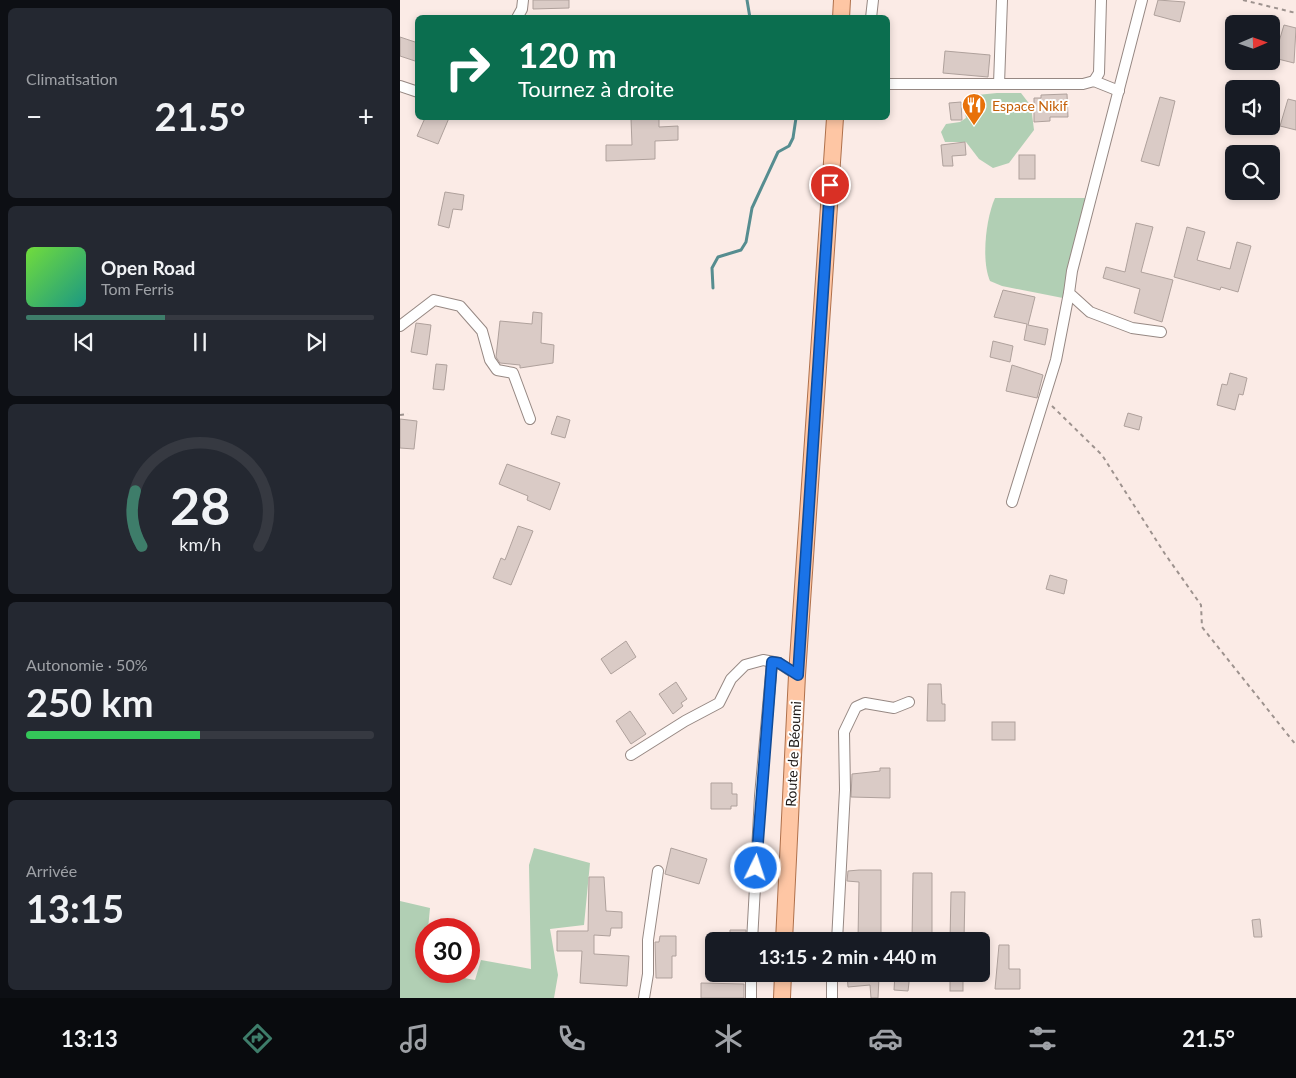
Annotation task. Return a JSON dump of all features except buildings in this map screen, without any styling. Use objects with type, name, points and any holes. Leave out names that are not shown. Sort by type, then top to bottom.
[{"type":"main road","points":[[841,15],[842,0]]},
{"type":"main road","name":"Route de Béoumi","points":[[784,932],[798,675],[835,120]]},
{"type":"main road","points":[[782,998],[783,982]]},
{"type":"street","points":[[519,15],[522,9],[523,0]]},
{"type":"street","points":[[871,15],[873,0]]},
{"type":"street","points":[[999,84],[1002,0]]},
{"type":"street","points":[[1094,81],[1099,73],[1101,0]]},
{"type":"street","points":[[1012,502],[1058,351],[1072,271],[1142,0]]},
{"type":"street","points":[[890,84],[1083,84],[1094,81],[1119,91]]},
{"type":"street","points":[[400,86],[415,91]]},
{"type":"street","points":[[1069,293],[1090,312],[1132,328],[1161,332]]},
{"type":"street","points":[[400,326],[434,300],[460,306],[482,331],[490,360],[498,370],[513,372],[530,419]]},
{"type":"street","points":[[631,754],[718,703],[731,679],[745,666],[763,660],[779,663],[798,675]]},
{"type":"street","points":[[752,932],[760,796],[772,662]]},
{"type":"street","points":[[837,932],[845,790],[844,732],[856,707],[865,703],[894,708],[909,702]]},
{"type":"street","points":[[644,998],[648,974],[648,940],[658,871]]},
{"type":"street","points":[[751,982],[751,998]]},
{"type":"street","points":[[832,982],[832,998]]},
{"type":"path","points":[[1243,0],[1296,13]]},
{"type":"path","points":[[1044,398],[1102,455],[1200,605],[1202,627],[1296,745]]},
{"type":"path","points":[[400,415],[408,414]]},
{"type":"green space","points":[[1021,93],[1031,106],[1034,130],[1009,163],[993,168],[979,159],[966,142],[945,142],[941,132],[946,124],[960,122],[966,118],[963,103],[967,96]]},
{"type":"green space","points":[[995,198],[1088,198],[1073,300],[1002,286],[990,281],[985,251],[989,216]]},
{"type":"green space","points":[[534,848],[590,863],[584,925],[550,929],[558,975],[554,998],[400,998],[400,901],[430,908],[429,918],[415,918],[415,983],[480,983],[481,960],[531,969],[529,865]]},
{"type":"waterway","points":[[747,0],[750,15]]},
{"type":"waterway","points":[[713,288],[712,268],[718,257],[741,250],[746,242],[752,208],[778,152],[789,146],[793,138],[796,120]]},
{"type":"place","name":"Espace Nikif","points":[[974,126]]},
{"type":"route","points":[[756,868],[760,796],[772,662],[779,663],[798,675],[830,185]]}]
